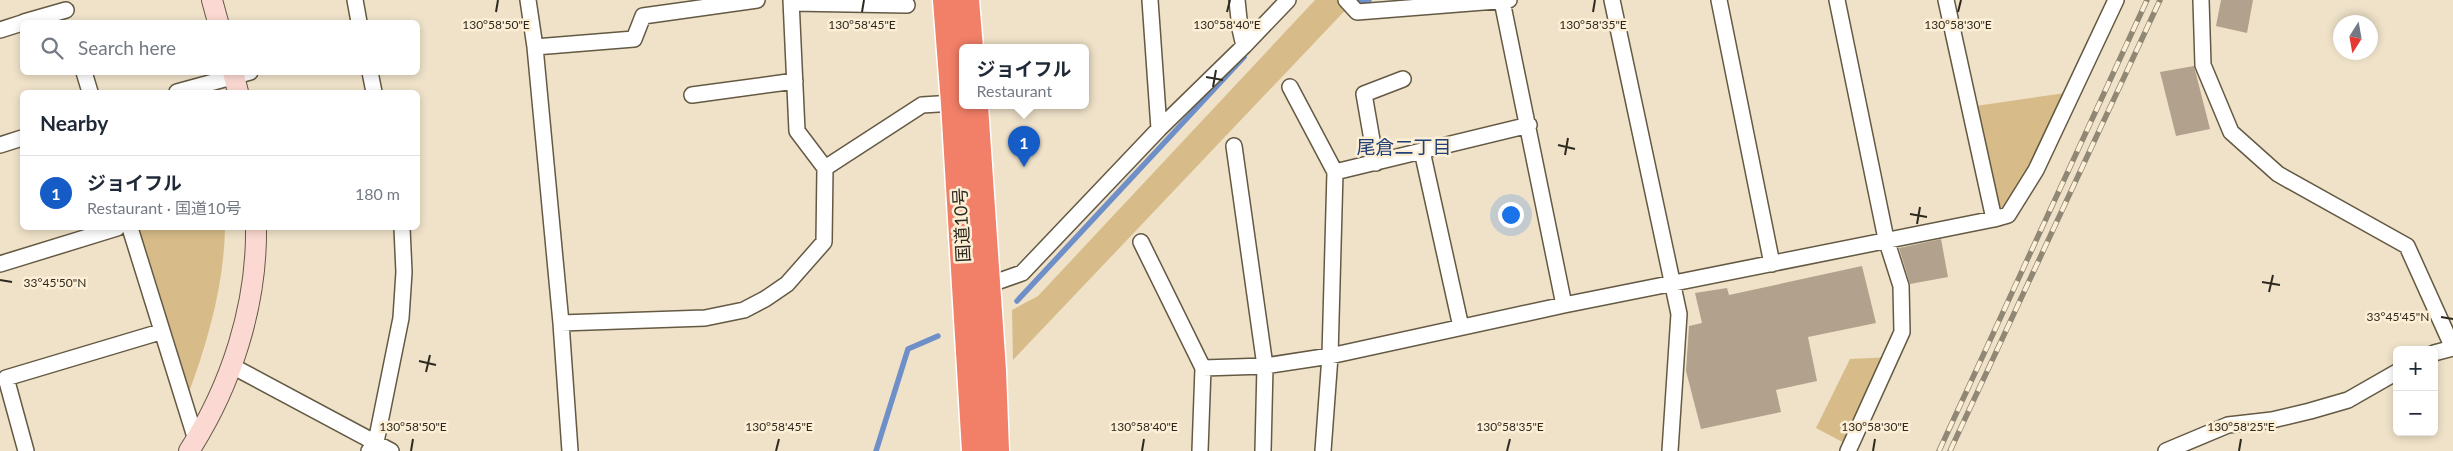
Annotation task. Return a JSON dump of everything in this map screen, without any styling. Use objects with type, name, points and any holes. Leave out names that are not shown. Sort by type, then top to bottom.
[{"type":"highway","name":"国道10号","points":[[946,0],[959,71]]},
{"type":"highway","points":[[966,0],[970,44]]},
{"type":"highway","name":"国道10号","points":[[965,109],[967,311],[975,451]]},
{"type":"highway","name":"国道10号","points":[[966,109],[988,286],[996,451]]},
{"type":"street","points":[[212,0],[217,20]]},
{"type":"street","points":[[355,0],[359,20]]},
{"type":"street","points":[[528,0],[535,47],[561,323],[570,451]]},
{"type":"street","points":[[535,47],[634,39],[643,16],[757,0]]},
{"type":"street","points":[[1150,0],[1159,129]]},
{"type":"street","points":[[1237,0],[1244,46]]},
{"type":"street","points":[[967,311],[988,286],[1022,274],[1159,129],[1288,0]]},
{"type":"street","points":[[1346,0],[1357,12],[1506,1],[1564,305]]},
{"type":"street","points":[[1612,0],[1679,314],[1670,451]]},
{"type":"street","points":[[1719,0],[1772,264]]},
{"type":"street","points":[[1837,0],[1886,239],[1901,286],[1902,332],[1848,451]]},
{"type":"street","points":[[1946,0],[1994,219]]},
{"type":"street","points":[[1203,368],[1265,366],[1330,356],[1564,305],[1672,285],[2008,215],[2036,170],[2116,0]]},
{"type":"street","points":[[2201,0],[2203,65],[2231,132],[2278,174],[2406,246],[2453,348],[2438,352]]},
{"type":"street","points":[[561,323],[704,318],[744,310],[766,299],[787,284],[824,242],[826,168],[797,131],[791,2],[907,5]]},
{"type":"street","points":[[34,20],[66,11]]},
{"type":"street","points":[[0,30],[20,24]]},
{"type":"street","points":[[85,75],[89,90]]},
{"type":"street","points":[[371,75],[374,90]]},
{"type":"street","points":[[187,90],[239,79]]},
{"type":"street","points":[[1376,163],[1364,94],[1402,79]]},
{"type":"street","points":[[692,95],[794,81]]},
{"type":"street","points":[[1290,87],[1335,172],[1330,356],[1323,451]]},
{"type":"street","points":[[826,168],[922,105],[959,104]]},
{"type":"street","points":[[1335,172],[1529,125]]},
{"type":"street","points":[[0,145],[20,139]]},
{"type":"street","points":[[1234,146],[1265,366],[1263,451]]},
{"type":"street","points":[[1422,151],[1461,328]]},
{"type":"street","points":[[0,264],[110,230]]},
{"type":"street","points":[[131,230],[192,446]]},
{"type":"street","points":[[192,446],[232,366],[252,284],[256,230]]},
{"type":"street","points":[[372,446],[401,318],[404,272],[402,230]]},
{"type":"street","points":[[1141,242],[1203,368],[1200,451]]},
{"type":"street","points":[[26,451],[3,379],[160,332]]},
{"type":"street","points":[[232,366],[372,446],[391,451]]},
{"type":"street","points":[[2166,451],[2228,425],[2272,420],[2310,412],[2348,400],[2393,374]]},
{"type":"shaded area","points":[[1315,0],[1355,0],[1013,360],[1012,310],[1038,296]]},
{"type":"shaded area","points":[[2072,92],[2008,215],[1994,219],[1969,107]]},
{"type":"shaded area","points":[[138,230],[225,230],[222,271],[214,313],[188,395]]},
{"type":"shaded area","points":[[1891,357],[1850,446],[1816,428],[1850,359]]},
{"type":"building","points":[[2221,0],[2253,0],[2247,33],[2216,26]]},
{"type":"building","points":[[2194,66],[2210,129],[2176,136],[2160,72]]},
{"type":"building","points":[[1941,239],[1948,277],[1910,284],[1899,248]]},
{"type":"building","points":[[1862,266],[1876,323],[1808,337],[1817,381],[1776,390],[1781,412],[1701,429],[1686,371],[1689,326],[1702,323],[1695,293],[1727,288],[1729,295]]},
{"type":"waterway","points":[[1351,1],[1369,0]]},
{"type":"waterway","points":[[1017,301],[1244,57]]},
{"type":"waterway","points":[[876,451],[908,349],[938,336]]},
{"type":"railway","points":[[1939,451],[2147,0]]},
{"type":"railway","points":[[1950,451],[2160,0]]},
{"type":"place","name":"ジョイフル","points":[[1024,167]]},
{"type":"district","name":"尾倉二丁目","points":[[1404,147]]}]
